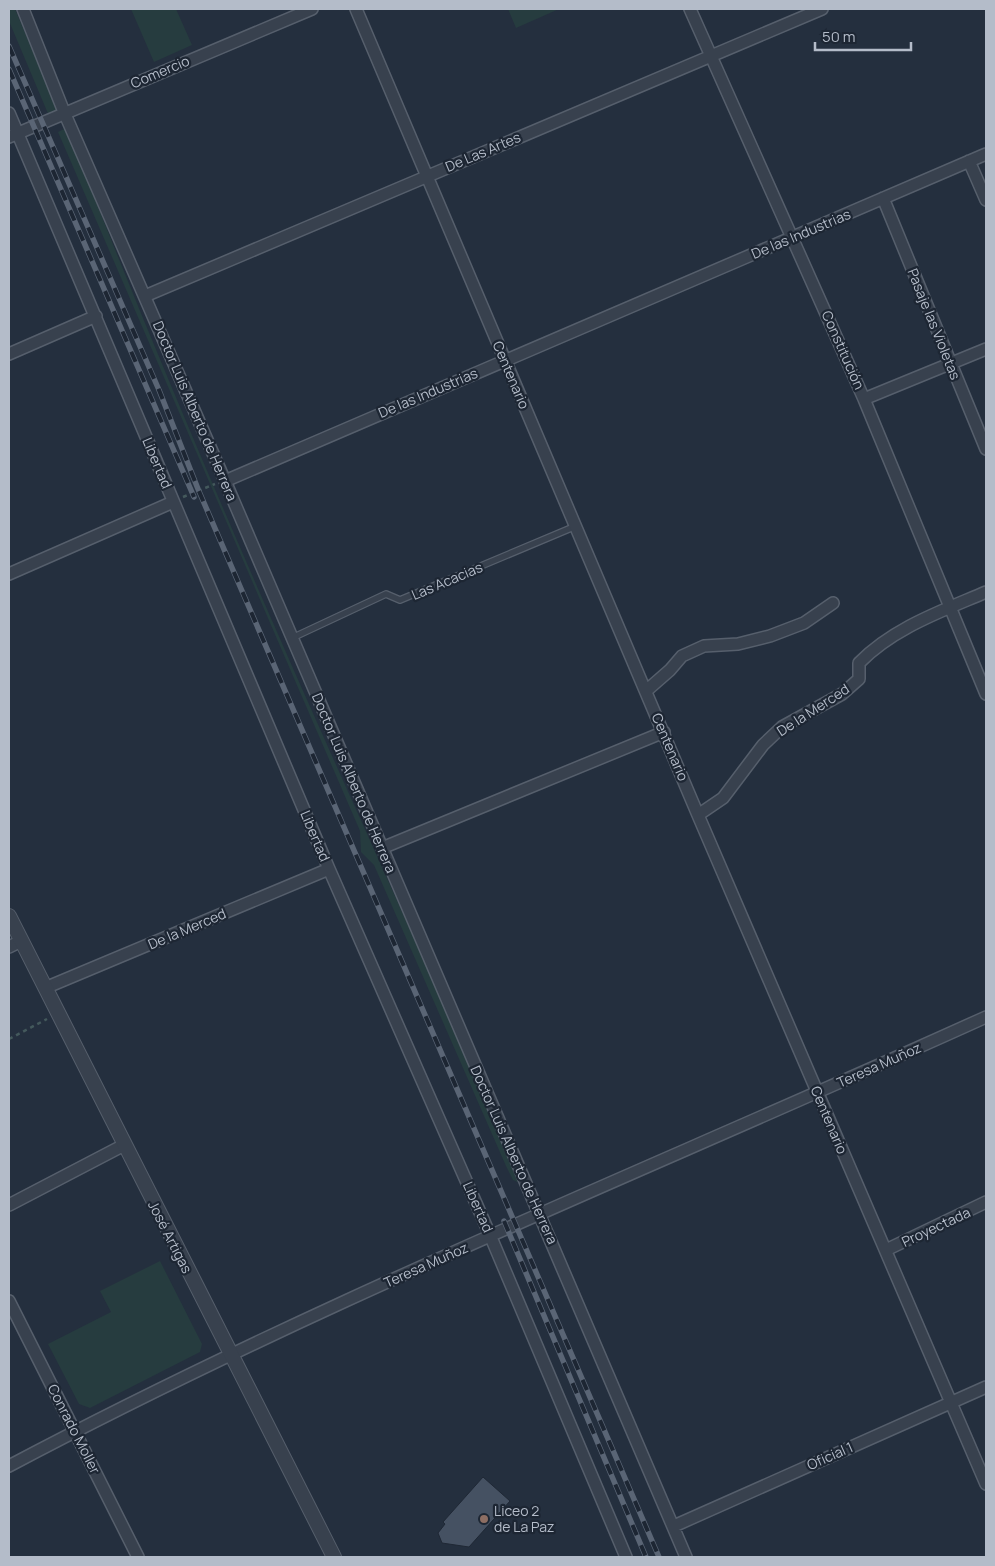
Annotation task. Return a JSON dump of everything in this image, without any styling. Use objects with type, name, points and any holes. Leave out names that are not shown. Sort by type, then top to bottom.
[{"type":"street","name":"Doctor Luis Alberto de Herrera","points":[[23,9],[64,112],[225,481],[472,1060],[541,1213],[686,1557]]},
{"type":"street","name":"Comercio","points":[[13,135],[312,9]]},
{"type":"street","name":"Centenario","points":[[356,9],[698,815],[986,1484]]},
{"type":"street","name":"Constitución","points":[[690,9],[864,398],[986,694]]},
{"type":"street","name":"De Las Artes","points":[[145,296],[822,9]]},
{"type":"street","name":"Libertad","points":[[9,113],[13,135],[96,316],[329,869],[490,1235],[626,1557]]},
{"type":"street","name":"De las Industrias","points":[[225,481],[986,154]]},
{"type":"street","points":[[969,161],[986,200]]},
{"type":"street","name":"Pasaje las Violetas","points":[[883,198],[986,449]]},
{"type":"street","points":[[9,354],[96,316]]},
{"type":"street","points":[[864,398],[986,349]]},
{"type":"street","points":[[9,574],[173,502]]},
{"type":"street","name":"De la Merced","points":[[698,815],[723,798],[763,745],[782,727],[842,694],[858,679],[858,662],[875,645],[950,607],[986,592]]},
{"type":"street","points":[[646,691],[670,670],[682,656],[704,646],[738,644],[770,636],[804,622],[833,603]]},
{"type":"street","points":[[382,848],[664,732]]},
{"type":"street","name":"De la Merced","points":[[45,988],[329,869]]},
{"type":"street","name":"José Artigas","points":[[9,916],[15,944],[45,988],[334,1557]]},
{"type":"street","name":"Teresa Muñoz","points":[[9,1466],[230,1354],[490,1235],[818,1093],[986,1017]]},
{"type":"street","points":[[9,1205],[124,1146]]},
{"type":"street","name":"Proyectada","points":[[886,1250],[986,1202]]},
{"type":"street","name":"Conrado Moller","points":[[9,1301],[138,1557]]},
{"type":"street","name":"Oficial 1","points":[[674,1526],[986,1387]]},
{"type":"lane","name":"Las Acacias","points":[[292,638],[386,594],[400,600],[576,526]]},
{"type":"path","points":[[173,502],[198,489],[225,481]]},
{"type":"path","points":[[9,1039],[58,1014]]},
{"type":"green space","points":[[9,9],[15,9],[58,111],[49,116],[9,21]]},
{"type":"green space","points":[[131,9],[176,9],[192,45],[154,62]]},
{"type":"green space","points":[[508,9],[559,9],[516,28]]},
{"type":"green space","points":[[64,129],[69,133],[121,265],[232,528],[522,1178],[520,1183],[513,1180],[506,1166],[374,865],[361,852],[360,831],[58,132]]},
{"type":"green space","points":[[160,1261],[202,1344],[200,1352],[90,1408],[79,1404],[48,1344],[111,1312],[100,1291]]},
{"type":"building","points":[[483,1477],[510,1501],[469,1547],[442,1543],[438,1533],[445,1524],[443,1522]]},
{"type":"railway","points":[[9,46],[159,390],[198,489],[659,1557]]},
{"type":"railway","points":[[9,69],[194,497]]},
{"type":"railway","points":[[504,1221],[646,1557]]},
{"type":"place","name":"Liceo 2 de La Paz","points":[[484,1519]]}]
